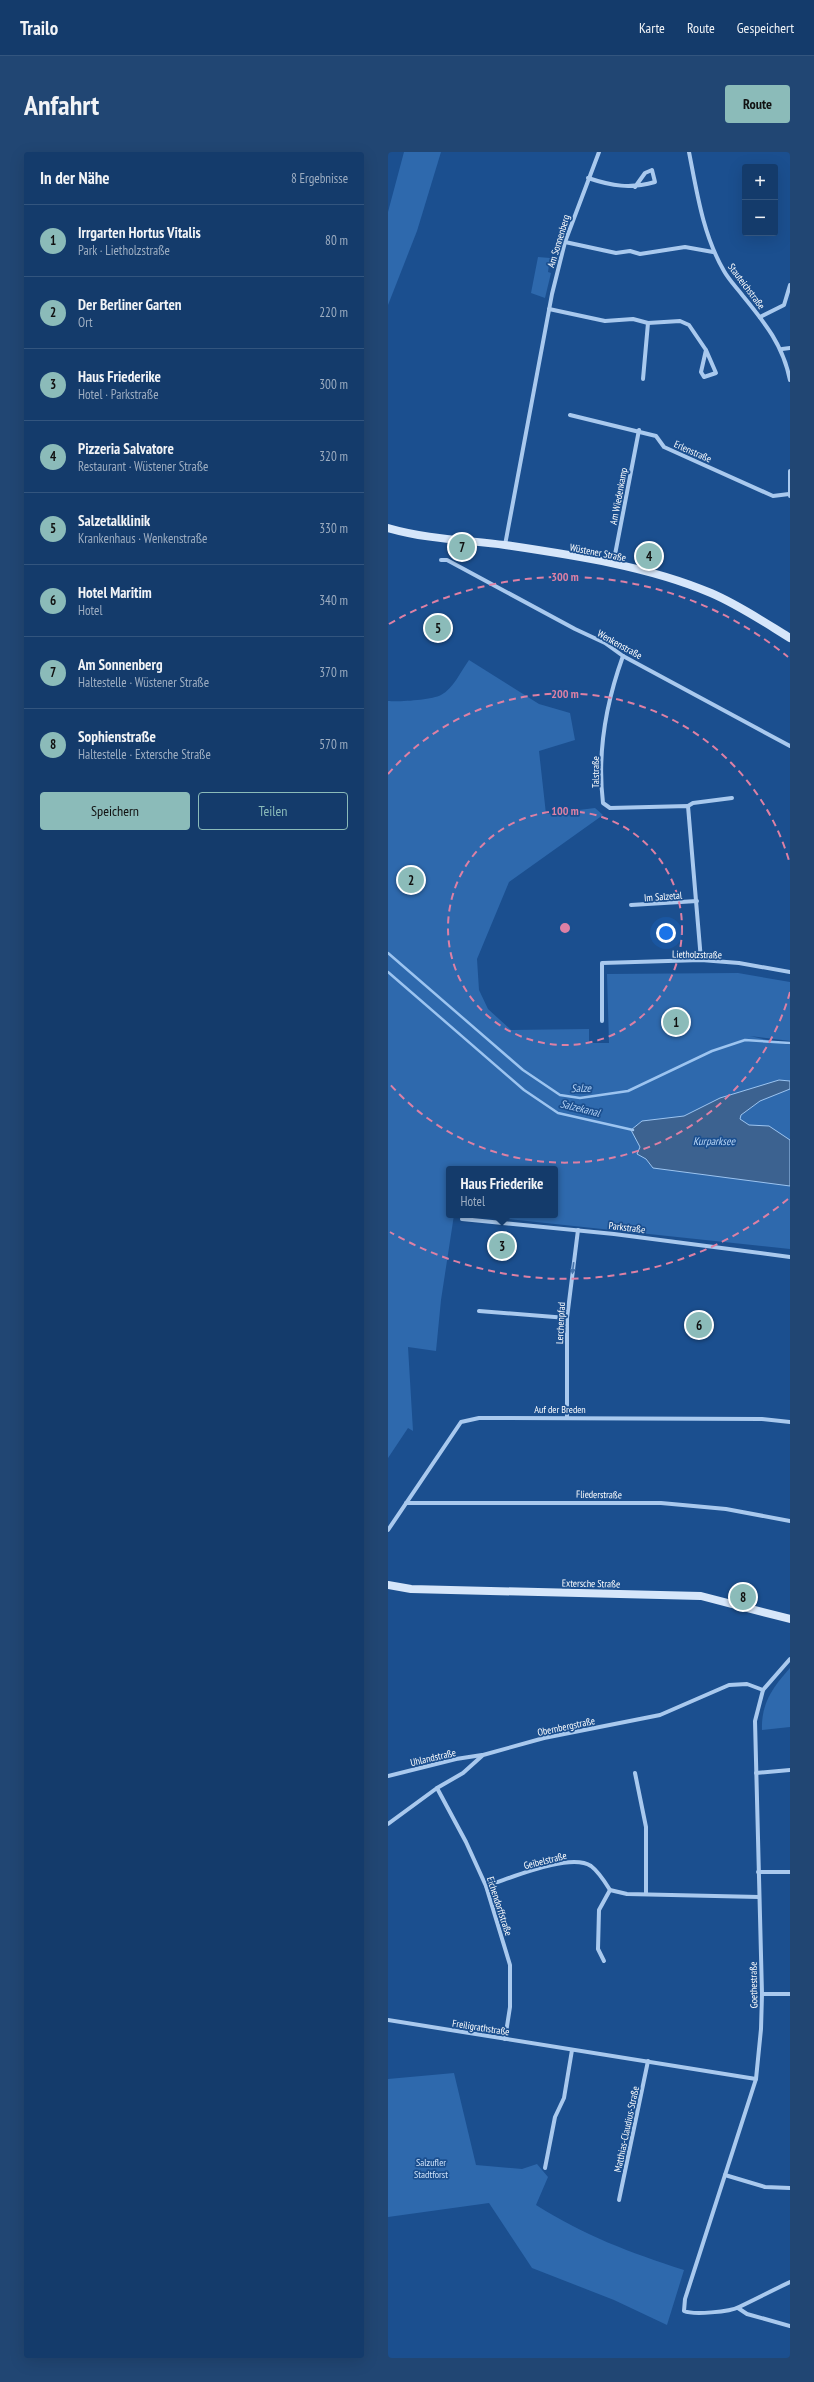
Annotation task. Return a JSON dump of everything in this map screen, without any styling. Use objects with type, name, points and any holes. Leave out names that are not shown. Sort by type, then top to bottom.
[{"type":"main road","name":"Wüstener Straße","points":[[388,528],[409,534],[505,546],[613,565],[665,576],[711,593],[748,611],[790,638]]},
{"type":"main road","name":"Extersche Straße","points":[[388,1584],[411,1589],[702,1596],[790,1619]]},
{"type":"street","name":"Am Sonnenberg","points":[[505,546],[549,309],[565,242],[599,152]]},
{"type":"street","name":"Stauteichstraße","points":[[689,152],[702,215],[713,252],[726,274],[760,317],[782,349],[790,380]]},
{"type":"street","points":[[588,178],[611,186],[635,187],[655,182],[652,170],[645,173],[635,187]]},
{"type":"street","points":[[565,242],[616,253],[630,251],[640,254],[685,247],[713,252]]},
{"type":"street","points":[[760,317],[784,305],[790,285]]},
{"type":"street","points":[[549,309],[605,321],[633,319],[648,323],[680,321],[689,325],[706,350],[716,373],[704,377],[701,372],[706,350]]},
{"type":"street","points":[[643,379],[648,323]]},
{"type":"street","points":[[782,349],[790,348]]},
{"type":"street","name":"Erlenstraße","points":[[570,415],[639,430],[656,436],[664,447],[773,496],[790,496]]},
{"type":"street","name":"Am Wiedenkamp","points":[[613,565],[639,430]]},
{"type":"street","points":[[790,471],[790,496]]},
{"type":"street","name":"Wenkenstraße","points":[[441,560],[447,560],[575,629],[605,643],[623,656],[790,746]]},
{"type":"street","name":"Talstraße","points":[[623,656],[608,702],[603,734],[602,796],[605,806],[610,808],[688,806],[732,798]]},
{"type":"street","points":[[688,806],[701,960]]},
{"type":"street","name":"Im Salzetal","points":[[631,905],[697,901]]},
{"type":"street","name":"Lietholzstraße","points":[[602,1021],[602,963],[701,960],[738,963],[790,972]]},
{"type":"street","name":"Parkstraße","points":[[462,1219],[578,1230],[790,1257]]},
{"type":"street","name":"Lerchenpfad","points":[[567,1417],[567,1318],[578,1230]]},
{"type":"street","points":[[479,1311],[567,1318]]},
{"type":"street","name":"Auf der Breden","points":[[388,1530],[460,1422],[479,1418],[567,1417],[762,1419],[790,1422]]},
{"type":"street","name":"Fliederstraße","points":[[406,1503],[660,1503],[726,1509],[790,1521]]},
{"type":"street","name":"Goethestraße","points":[[738,2308],[693,2314],[684,2311],[685,2299],[756,2079],[761,2029],[762,1994],[755,1721],[763,1690],[790,1659]]},
{"type":"street","name":"Obernbergstraße","points":[[388,1824],[437,1788],[463,1773],[483,1755],[544,1738],[660,1715],[729,1685],[747,1684],[763,1690]]},
{"type":"street","name":"Uhlandstraße","points":[[388,1776],[456,1759],[483,1755]]},
{"type":"street","points":[[756,1773],[790,1770]]},
{"type":"street","points":[[635,1772],[646,1827],[646,1894]]},
{"type":"street","name":"Eichendorffstraße","points":[[437,1788],[466,1842],[486,1886],[510,1965],[510,2007],[504,2039]]},
{"type":"street","name":"Geibelstraße","points":[[486,1886],[547,1866],[576,1861],[590,1865],[600,1875],[610,1890]]},
{"type":"street","points":[[758,1872],[790,1872]]},
{"type":"street","points":[[604,1961],[598,1949],[599,1910],[610,1890],[627,1894],[759,1897]]},
{"type":"street","points":[[762,1994],[790,1994]]},
{"type":"street","name":"Freiligrathstraße","points":[[388,2020],[756,2079]]},
{"type":"street","points":[[545,2168],[555,2116],[564,2098],[572,2050]]},
{"type":"street","name":"Matthias-Claudius-Straße","points":[[619,2200],[648,2062]]},
{"type":"street","points":[[725,2175],[765,2187],[790,2188]]},
{"type":"street","points":[[790,2282],[749,2300],[738,2308],[747,2314],[790,2326]]},
{"type":"green space","points":[[404,152],[441,152],[417,231],[388,305],[388,212]]},
{"type":"green space","points":[[538,257],[550,258],[548,272],[551,273],[545,298],[531,293]]},
{"type":"green space","points":[[469,660],[539,704],[570,713],[575,740],[539,751],[546,814],[595,808],[603,815],[509,882],[477,959],[479,990],[488,1009],[511,1030],[589,1029],[589,1043],[609,1043],[607,974],[738,973],[790,982],[790,1041],[750,1036],[790,1045],[790,1249],[498,1218],[558,1218],[558,1166],[446,1166],[446,1218],[454,1218],[441,1300],[436,1351],[408,1347],[413,1431],[408,1428],[388,1458],[388,701],[407,701],[437,697],[449,689]]},
{"type":"green space","points":[[790,1668],[790,1727],[762,1730],[762,1720],[769,1696]]},
{"type":"green space","name":"Salzufler Stadtforst","points":[[454,2073],[476,2165],[522,2169],[537,2164],[548,2177],[536,2205],[572,2226],[608,2242],[644,2257],[684,2270],[667,2325],[614,2300],[532,2268],[489,2203],[388,2217],[388,2079]]},
{"type":"water","name":"Kurparksee","points":[[779,1080],[790,1081],[790,1089],[760,1101],[741,1115],[740,1119],[749,1125],[769,1126],[790,1140],[790,1186],[653,1168],[646,1159],[637,1154],[640,1147],[631,1130],[642,1121],[684,1116],[720,1098]]},
{"type":"waterway","name":"Salze","points":[[388,953],[523,1070],[560,1095],[580,1098],[628,1091],[712,1051],[745,1040],[790,1043]]},
{"type":"waterway","name":"Salzekanal","points":[[388,972],[524,1090],[558,1113],[633,1130]]},
{"type":"place","name":"Am Sonnenberg","points":[[462,547]]},
{"type":"place","name":"Pizzeria Salvatore","points":[[649,556]]},
{"type":"place","name":"Salzetalklinik","points":[[438,628]]},
{"type":"place","name":"Der Berliner Garten","points":[[411,880]]},
{"type":"place","name":"Irrgarten Hortus Vitalis","points":[[676,1022]]},
{"type":"place","name":"Haus Friederike","points":[[502,1246]]},
{"type":"place","name":"Hotel Maritim","points":[[699,1325]]},
{"type":"place","name":"Sophienstraße","points":[[743,1597]]}]
